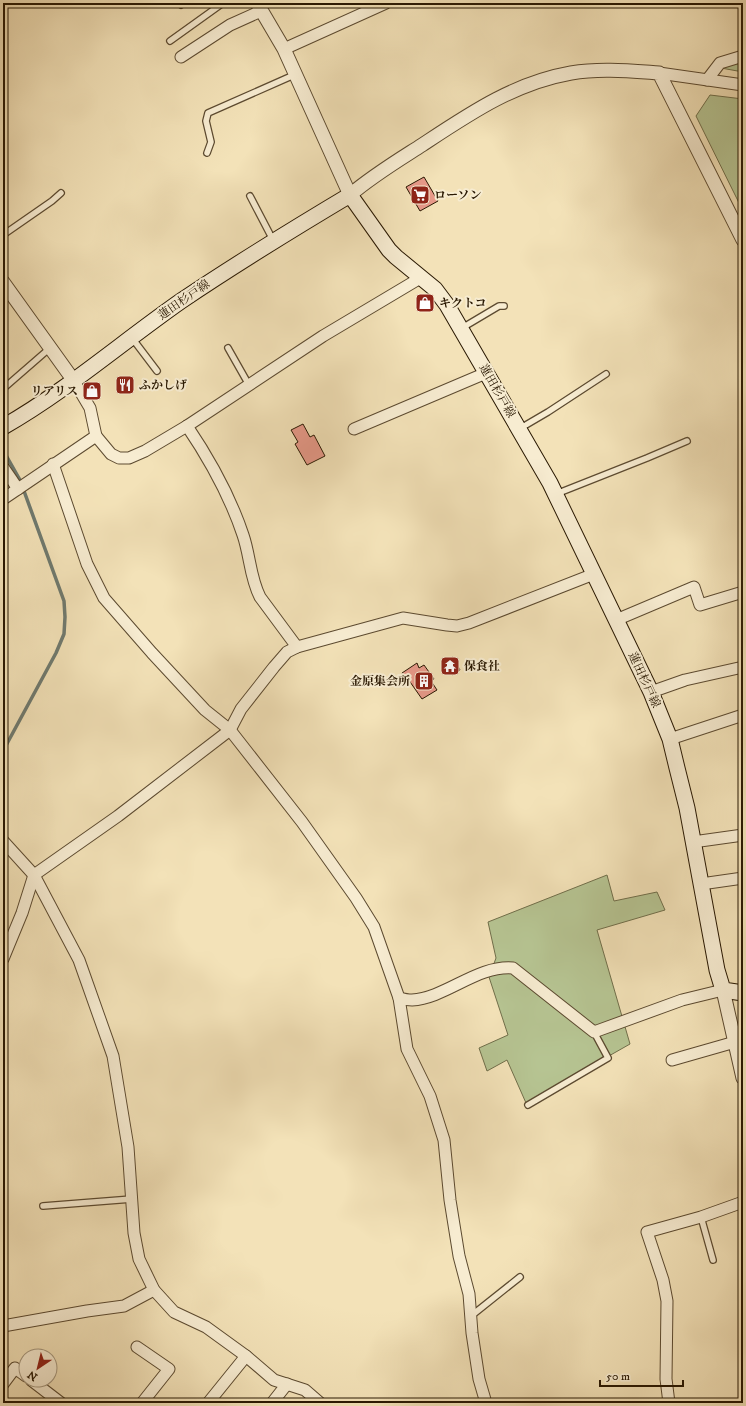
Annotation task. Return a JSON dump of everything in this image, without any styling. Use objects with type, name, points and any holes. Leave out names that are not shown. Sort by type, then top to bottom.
[{"type":"main road","name":"蓮田杉戸線","points":[[3,427],[49,399],[180,302],[273,241],[350,195],[396,258],[422,277],[435,289],[461,329],[555,494],[651,692],[670,739],[687,808],[717,970],[724,990]]},
{"type":"main road","points":[[724,990],[743,993]]},
{"type":"street","points":[[284,49],[386,3]]},
{"type":"street","points":[[181,57],[259,7],[284,49],[294,75],[350,195],[366,181],[471,112],[516,89],[541,80],[571,73],[604,70],[659,73],[743,86]]},
{"type":"street","points":[[707,80],[720,63],[743,56]]},
{"type":"street","points":[[659,73],[741,232]]},
{"type":"street","points":[[3,282],[74,381],[90,408],[96,436],[111,454],[119,458],[129,458],[145,451],[187,426],[323,336],[422,277]]},
{"type":"street","points":[[354,429],[486,373]]},
{"type":"street","points":[[187,426],[204,451],[238,521],[246,544],[255,588],[297,647]]},
{"type":"street","points":[[3,499],[96,436]]},
{"type":"street","points":[[53,464],[87,564],[104,598],[205,710],[230,730],[302,822],[356,898],[374,928],[399,998],[407,1049],[430,1096],[444,1140],[450,1200],[459,1256],[469,1294],[479,1379],[486,1403]]},
{"type":"street","points":[[3,467],[18,489]]},
{"type":"street","points":[[3,959],[22,913],[34,875],[118,816],[230,730],[241,708],[287,652],[297,647],[403,618],[457,626],[469,623],[594,574]]},
{"type":"street","points":[[616,620],[694,587],[700,605],[743,592]]},
{"type":"street","points":[[651,692],[685,680],[743,667]]},
{"type":"street","points":[[670,739],[743,715]]},
{"type":"street","points":[[693,842],[743,835]]},
{"type":"street","points":[[3,841],[34,875],[79,960],[113,1056],[128,1147],[134,1233],[139,1259],[154,1290],[174,1312],[206,1328],[246,1356],[274,1380],[305,1390],[320,1403]]},
{"type":"street","points":[[701,884],[743,878]]},
{"type":"street","points":[[399,998],[411,1000],[421,998],[502,967],[513,968],[594,1032],[682,1000],[724,990],[743,1078]]},
{"type":"street","points":[[672,1060],[735,1042]]},
{"type":"street","points":[[669,1403],[666,1379],[667,1301],[663,1280],[647,1232],[701,1217],[743,1202]]},
{"type":"street","points":[[3,1326],[124,1306],[154,1290]]},
{"type":"street","points":[[137,1347],[169,1369],[142,1403]]},
{"type":"street","points":[[208,1403],[246,1356]]},
{"type":"street","points":[[3,1384],[15,1368],[18,1370]]},
{"type":"street","points":[[272,1403],[287,1384]]},
{"type":"street","points":[[41,1388],[61,1403]]},
{"type":"lane","points":[[170,41],[223,3]]},
{"type":"lane","points":[[207,153],[211,142],[206,122],[208,113],[294,75]]},
{"type":"lane","points":[[3,235],[52,201],[61,192]]},
{"type":"lane","points":[[250,196],[273,241]]},
{"type":"lane","points":[[461,329],[499,306],[504,306]]},
{"type":"lane","points":[[132,338],[157,370]]},
{"type":"lane","points":[[4,388],[50,348]]},
{"type":"lane","points":[[228,348],[249,385]]},
{"type":"lane","points":[[519,429],[606,374]]},
{"type":"lane","points":[[555,494],[687,441]]},
{"type":"lane","points":[[528,1105],[608,1058],[594,1032]]},
{"type":"lane","points":[[43,1206],[132,1199]]},
{"type":"lane","points":[[701,1217],[714,1260]]},
{"type":"lane","points":[[471,1316],[520,1277]]},
{"type":"green space","points":[[743,61],[743,72],[721,68]]},
{"type":"green space","points":[[710,95],[743,99],[743,211],[696,116]]},
{"type":"green space","points":[[607,875],[614,901],[657,892],[665,910],[597,930],[630,1044],[526,1103],[507,1060],[487,1071],[479,1048],[508,1035],[489,977],[496,958],[488,922]]},
{"type":"building","points":[[424,177],[438,201],[420,211],[406,187]]},
{"type":"building","points":[[303,424],[310,437],[314,435],[325,456],[307,465],[295,444],[298,442],[291,430]]},
{"type":"building","name":"保食社","points":[[453,657],[460,670],[452,675],[444,662]]},
{"type":"building","name":"金原集会所","points":[[417,663],[419,668],[424,665],[434,679],[431,681],[437,690],[422,699],[402,673]]},
{"type":"waterway","points":[[3,450],[20,480],[64,601],[65,617],[64,634],[56,653],[3,751]]},
{"type":"place","name":"ローソン","points":[[420,195]]},
{"type":"place","name":"キクトコ","points":[[425,303]]},
{"type":"place","name":"ふかしげ","points":[[125,385]]},
{"type":"place","name":"リアリス","points":[[92,391]]},
{"type":"place","name":"保食社","points":[[450,666]]},
{"type":"place","name":"金原集会所","points":[[424,681]]}]
